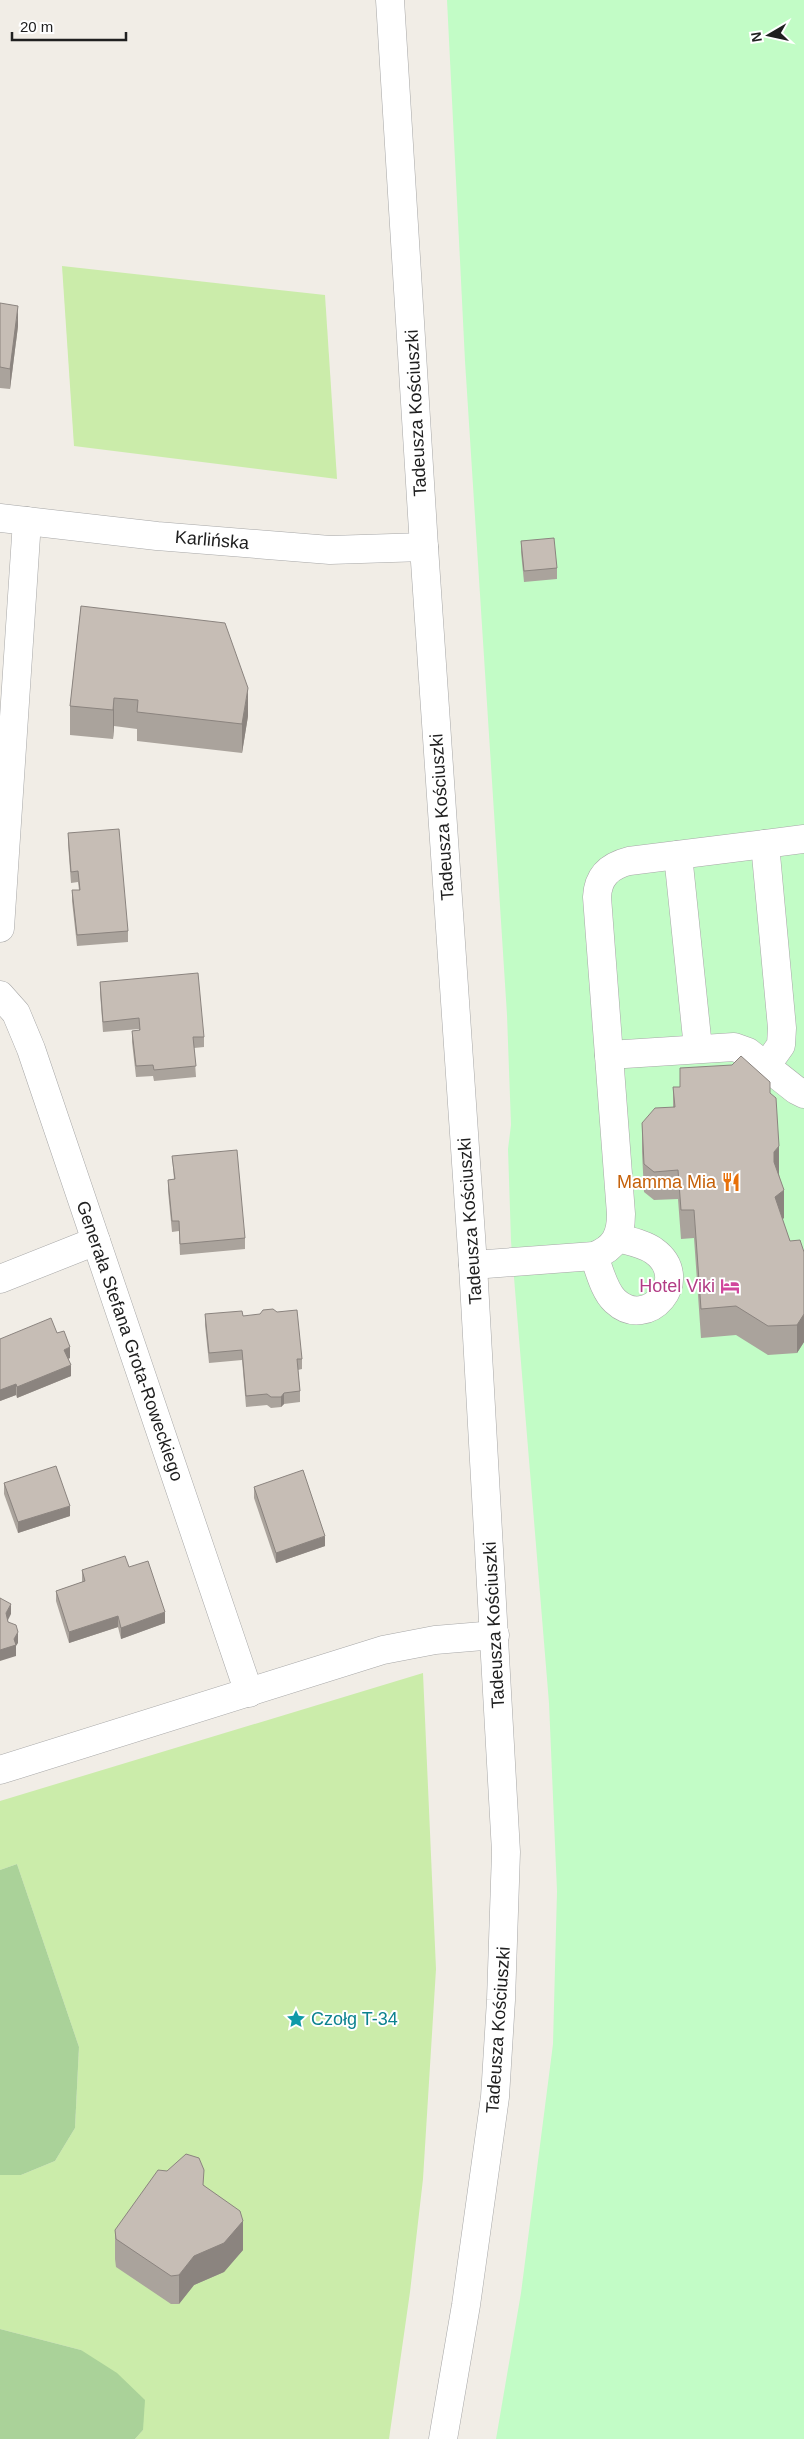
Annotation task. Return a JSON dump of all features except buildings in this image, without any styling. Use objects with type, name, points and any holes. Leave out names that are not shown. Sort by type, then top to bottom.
[{"type":"street","name":"Tadeusza Kościuszki","points":[[390,0],[424,547],[473,1265],[506,1852],[500,2019],[491,2124],[466,2306],[443,2439]]},
{"type":"street","name":"Karlińska","points":[[0,518],[157,536],[330,550],[424,547]]},
{"type":"street","points":[[0,928],[27,521]]},
{"type":"street","points":[[473,1265],[594,1256],[605,1252],[618,1238],[621,1214],[598,898],[601,879],[617,864],[804,839]]},
{"type":"street","points":[[765,844],[782,1028],[781,1045],[766,1066]]},
{"type":"street","points":[[678,855],[698,1048]]},
{"type":"street","name":"Generała Stefana Grota-Roweckiego","points":[[0,995],[16,1013],[24,1031],[249,1693]]},
{"type":"street","points":[[609,1055],[725,1046],[741,1049],[804,1094]]},
{"type":"street","points":[[594,1256],[614,1301],[627,1309],[641,1311],[652,1307],[662,1299],[668,1288],[670,1275],[666,1264],[654,1250],[618,1238]]},
{"type":"street","points":[[0,1279],[96,1241]]},
{"type":"street","points":[[0,1770],[394,1647],[435,1640],[495,1635]]},
{"type":"green space","points":[[447,0],[804,0],[804,2439],[496,2439],[521,2293],[553,2044],[557,1891],[549,1703],[511,1241],[508,1149],[511,1125],[507,1015],[465,361]]},
{"type":"green space","points":[[62,266],[325,295],[337,479],[74,446]]},
{"type":"green space","points":[[423,1673],[436,1969],[423,2179],[410,2292],[389,2439],[135,2439],[143,2430],[81,2350],[0,2329],[0,2175],[21,2175],[55,2161],[75,2128],[79,2047],[17,1864],[0,1870],[0,1801]]},
{"type":"green space","points":[[17,1864],[79,2047],[75,2128],[55,2161],[21,2175],[0,2175],[0,1870]]},
{"type":"green space","points":[[0,2329],[81,2350],[117,2373],[145,2400],[143,2430],[135,2439],[0,2439]]},
{"type":"place","name":"Mamma Mia","points":[[731,1182]]},
{"type":"place","name":"Hotel Viki","points":[[730,1286]]},
{"type":"place","name":"Czołg T-34","points":[[296,2019]]}]
